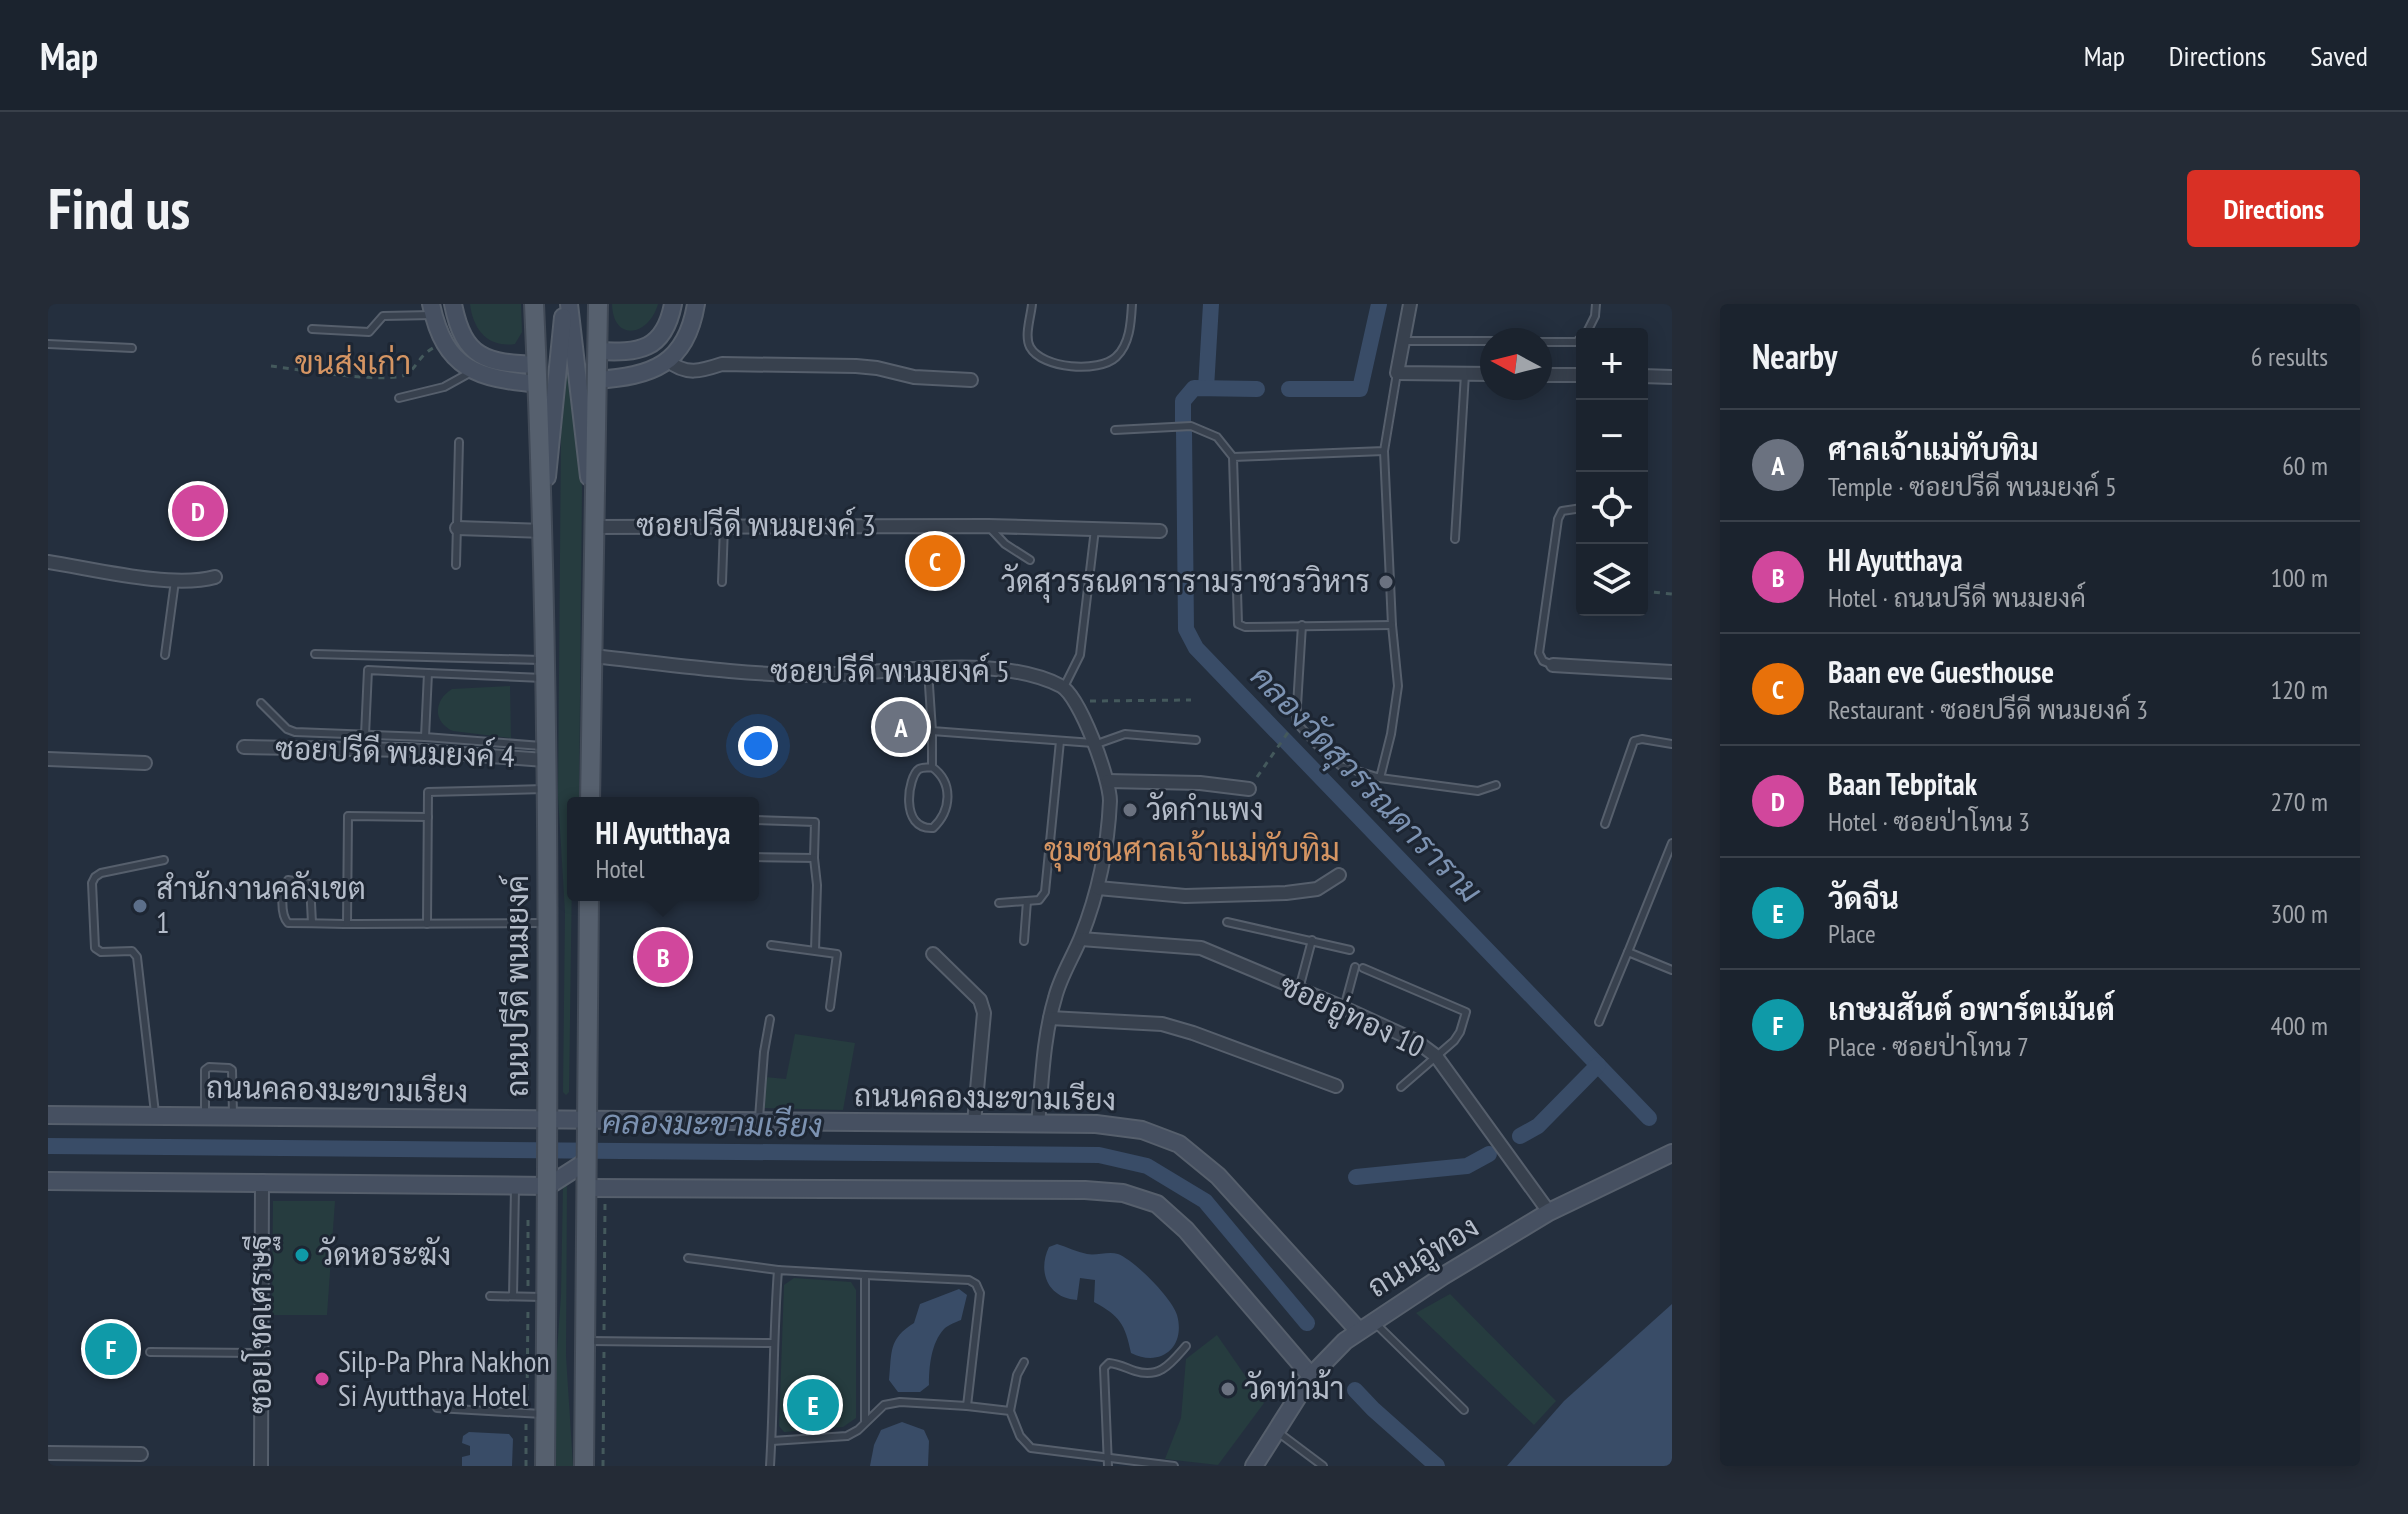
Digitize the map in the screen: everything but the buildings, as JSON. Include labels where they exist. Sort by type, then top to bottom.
[{"type":"main road","name":"ถนนปรีดี พนมยงค์","points":[[534,304],[544,506],[548,1178],[537,1297],[536,1414],[545,1466]]},
{"type":"main road","name":"ถนนปรีดี พนมยงค์","points":[[590,797],[598,304]]},
{"type":"main road","points":[[584,1466],[594,1341],[587,1127],[589,901]]},
{"type":"street","points":[[453,304],[457,322],[472,350],[494,362],[538,374]]},
{"type":"street","name":"ถนนปรีดี พนมยงค์","points":[[544,506],[567,304]]},
{"type":"street","name":"ถนนปรีดี พนมยงค์","points":[[567,304],[593,520]]},
{"type":"street","points":[[597,351],[627,352],[644,349],[657,341],[666,328],[673,304]]},
{"type":"street","points":[[596,380],[644,374],[657,369],[688,333],[696,304]]},
{"type":"street","points":[[1410,304],[1397,373],[1480,374]]},
{"type":"street","points":[[432,310],[443,342],[461,364],[502,380],[538,374]]},
{"type":"street","points":[[667,360],[678,369],[702,371],[722,364],[856,366],[914,377],[971,380]]},
{"type":"street","points":[[1552,375],[1576,375]]},
{"type":"street","points":[[1648,376],[1672,377]]},
{"type":"street","name":"ซอยปรีดี พนมยงค์ 3","points":[[593,520],[724,526],[988,526],[1160,531]]},
{"type":"street","points":[[457,528],[544,531]]},
{"type":"street","points":[[48,562],[175,581],[197,582],[215,577]]},
{"type":"street","name":"ซอยปรีดี พนมยงค์ 5","points":[[592,656],[807,675],[928,670],[1020,671],[1064,687],[1078,703],[1108,781],[1110,800],[1098,888],[1081,939],[1055,994],[1038,1124]]},
{"type":"street","points":[[1553,665],[1672,672]]},
{"type":"street","name":"ซอยปรีดี พนมยงค์ 4","points":[[244,747],[545,753]]},
{"type":"street","points":[[48,759],[145,763]]},
{"type":"street","points":[[1108,781],[1200,783],[1249,789]]},
{"type":"street","points":[[1098,888],[1185,896],[1286,893],[1317,889],[1339,875]]},
{"type":"street","name":"ซอยอู่ทอง 10","points":[[1081,939],[1201,948],[1416,1041],[1436,1056],[1549,1212]]},
{"type":"street","points":[[933,954],[980,1000],[984,1013],[974,1123]]},
{"type":"street","points":[[1050,1018],[1162,1024],[1336,1086]]},
{"type":"street","name":"ถนนคลองมะขามเรียง","points":[[48,1115],[233,1117],[547,1127],[759,1122],[1096,1124],[1142,1130],[1179,1144],[1218,1176],[1366,1326]]},
{"type":"street","name":"ถนนอู่ทอง","points":[[1259,1464],[1276,1430],[1311,1376],[1323,1361],[1366,1326],[1549,1212],[1672,1153]]},
{"type":"street","points":[[48,1181],[515,1186],[548,1178],[588,1176],[1123,1193],[1157,1204],[1186,1230],[1311,1376]]},
{"type":"street","name":"ซอยโชคเศรษฐี","points":[[261,1466],[262,1181]]},
{"type":"street","points":[[48,1453],[141,1454]]},
{"type":"lane","points":[[1032,304],[1028,339],[1031,349],[1044,361],[1057,365],[1097,365],[1114,359],[1126,343],[1132,304]]},
{"type":"lane","points":[[1588,328],[1595,316],[1596,304]]},
{"type":"lane","points":[[312,329],[369,332],[383,316],[432,310]]},
{"type":"lane","points":[[1402,341],[1480,341]]},
{"type":"lane","points":[[1552,342],[1576,342]]},
{"type":"lane","points":[[48,344],[132,348]]},
{"type":"lane","points":[[399,398],[444,387],[473,371]]},
{"type":"lane","points":[[1380,778],[1398,686],[1384,451],[1397,373]]},
{"type":"lane","points":[[1455,539],[1465,374]]},
{"type":"lane","points":[[1115,430],[1191,426],[1217,437],[1233,457],[1238,624],[1245,627],[1392,625]]},
{"type":"lane","points":[[456,565],[459,442]]},
{"type":"lane","points":[[1233,457],[1384,451]]},
{"type":"lane","points":[[1553,665],[1543,661],[1539,653],[1558,519],[1562,511],[1576,509]]},
{"type":"lane","points":[[722,582],[724,526]]},
{"type":"lane","points":[[988,526],[1005,544],[1030,560]]},
{"type":"lane","points":[[1064,687],[1080,655],[1095,529]]},
{"type":"lane","points":[[165,655],[175,581]]},
{"type":"lane","points":[[1302,625],[1296,722],[1341,766],[1380,778],[1452,790],[1478,791],[1496,785]]},
{"type":"lane","points":[[315,654],[545,669]]},
{"type":"lane","points":[[365,735],[368,670],[428,673],[545,669]]},
{"type":"lane","points":[[928,670],[932,767]]},
{"type":"lane","points":[[425,737],[428,673]]},
{"type":"lane","points":[[261,703],[287,729],[425,737],[545,753]]},
{"type":"lane","points":[[932,731],[1093,744],[1125,734],[1196,740]]},
{"type":"lane","points":[[1605,824],[1634,741],[1642,739],[1672,744]]},
{"type":"lane","points":[[999,903],[1039,900],[1045,892],[1060,741]]},
{"type":"lane","points":[[932,767],[942,774],[947,786],[947,810],[933,828],[925,829],[917,826],[911,818],[910,793],[912,777],[919,769],[932,767]]},
{"type":"lane","points":[[427,924],[428,792],[545,789]]},
{"type":"lane","points":[[347,924],[348,816],[428,817]]},
{"type":"lane","points":[[759,820],[815,822],[815,950]]},
{"type":"lane","points":[[1599,1022],[1672,843]]},
{"type":"lane","points":[[759,857],[814,858]]},
{"type":"lane","points":[[155,1116],[137,957],[132,951],[101,952],[95,948],[92,883],[101,873],[164,860]]},
{"type":"lane","points":[[312,923],[310,884],[288,880],[284,886],[284,921],[312,923],[347,924],[546,923]]},
{"type":"lane","points":[[1024,941],[1027,901]]},
{"type":"lane","points":[[1227,922],[1350,950]]},
{"type":"lane","points":[[1299,989],[1312,940]]},
{"type":"lane","points":[[771,945],[837,954],[830,1007]]},
{"type":"lane","points":[[1628,952],[1672,970]]},
{"type":"lane","points":[[1344,1008],[1359,968],[1465,1009],[1460,1032],[1401,1087]]},
{"type":"lane","points":[[759,1122],[764,1052],[770,1019]]},
{"type":"lane","points":[[205,1117],[205,1070],[209,1067],[232,1070],[233,1117]]},
{"type":"lane","points":[[513,1296],[515,1186]]},
{"type":"lane","points":[[688,1258],[778,1270],[969,1280],[976,1284],[980,1293],[967,1406]]},
{"type":"lane","points":[[770,1466],[778,1270]]},
{"type":"lane","points":[[865,1275],[865,1421]]},
{"type":"lane","points":[[490,1296],[537,1297]]},
{"type":"lane","points":[[1366,1326],[1464,1410]]},
{"type":"lane","points":[[594,1341],[773,1343]]},
{"type":"lane","points":[[1108,1462],[1104,1368],[1109,1363],[1119,1364],[1137,1372],[1156,1374],[1168,1368],[1186,1346]]},
{"type":"lane","points":[[150,1352],[261,1353]]},
{"type":"lane","points":[[1024,1362],[1017,1375],[1010,1411],[1020,1436],[1031,1448],[1108,1462],[1174,1466]]},
{"type":"lane","points":[[772,1441],[847,1436],[858,1430],[884,1405],[900,1402],[1010,1411]]},
{"type":"lane","points":[[437,1408],[536,1414]]},
{"type":"lane","points":[[1276,1430],[1323,1466]]},
{"type":"path","points":[[271,366],[396,378],[407,374],[422,354],[443,342]]},
{"type":"path","points":[[1648,592],[1672,594]]},
{"type":"path","points":[[1078,703],[1093,700],[1191,700]]},
{"type":"path","points":[[1249,789],[1290,729]]},
{"type":"path","points":[[588,1176],[594,1341],[603,1466]]},
{"type":"path","points":[[526,1466],[536,1414],[537,1297],[528,1214]]},
{"type":"green space","points":[[470,304],[521,304],[522,332],[515,344],[497,343],[484,335],[474,322]]},
{"type":"green space","points":[[612,304],[658,304],[647,323],[632,331],[618,325]]},
{"type":"green space","points":[[569,368],[582,487],[579,797],[567,797],[567,901],[572,901],[569,1092],[566,1095],[563,1092],[565,912],[558,796],[561,432]]},
{"type":"green space","points":[[510,686],[511,738],[453,731],[441,722],[439,705],[452,689]]},
{"type":"green space","points":[[795,1034],[855,1043],[843,1110],[762,1108],[765,1077],[786,1079]]},
{"type":"green space","points":[[567,1182],[566,1356],[573,1466],[552,1466],[563,1184]]},
{"type":"green space","points":[[273,1201],[335,1201],[327,1315],[272,1315]]},
{"type":"green space","points":[[794,1278],[851,1282],[856,1290],[856,1418],[843,1427],[784,1432],[779,1426],[784,1285]]},
{"type":"green space","points":[[1450,1294],[1556,1401],[1534,1425],[1416,1313]]},
{"type":"green space","points":[[1217,1335],[1264,1403],[1218,1465],[1165,1459],[1181,1418],[1186,1359]]},
{"type":"water","points":[[1057,1244],[1087,1254],[1118,1254],[1142,1271],[1168,1299],[1177,1315],[1178,1337],[1169,1352],[1152,1358],[1131,1353],[1120,1322],[1094,1302],[1095,1280],[1080,1278],[1077,1300],[1052,1289],[1044,1266],[1049,1247]]},
{"type":"water","points":[[959,1289],[967,1295],[961,1320],[946,1328],[936,1341],[930,1363],[929,1385],[920,1392],[898,1392],[889,1380],[895,1341],[914,1323],[920,1304]]},
{"type":"water","points":[[1672,1304],[1672,1466],[1507,1466],[1564,1401]]},
{"type":"water","points":[[902,1422],[924,1430],[929,1441],[928,1466],[870,1466],[881,1430]]},
{"type":"water","points":[[469,1432],[509,1434],[513,1439],[512,1466],[462,1466],[462,1457],[470,1455],[470,1446],[462,1443],[463,1436]]},
{"type":"waterway","points":[[1206,388],[1211,304]]},
{"type":"waterway","name":"คลองวัดสุวรรณดาราราม","points":[[1289,389],[1360,389],[1379,304]]},
{"type":"waterway","name":"คลองวัดสุวรรณดาราราม","points":[[1183,423],[1183,401],[1194,388],[1257,389]]},
{"type":"waterway","name":"คลองวัดสุวรรณดาราราม","points":[[1184,430],[1186,629],[1196,648],[1649,1118]]},
{"type":"waterway","points":[[1520,1136],[1538,1126],[1598,1065]]},
{"type":"waterway","name":"คลองมะขามเรียง","points":[[48,1146],[1099,1155],[1147,1166],[1205,1201],[1307,1323]]},
{"type":"waterway","points":[[1356,1177],[1467,1166],[1489,1154]]},
{"type":"waterway","name":"คลองมะขามเรียง","points":[[1355,1390],[1437,1466]]},
{"type":"place","name":"Baan Tebpitak","points":[[198,511]]},
{"type":"place","name":"Baan eve Guesthouse","points":[[935,561]]},
{"type":"place","name":"วัดสุวรรณดารารามราชวรวิหาร","points":[[1386,582]]},
{"type":"place","name":"ศาลเจ้าแม่ทับทิม","points":[[901,727]]},
{"type":"place","name":"วัดกำแพง","points":[[1130,810]]},
{"type":"place","name":"สำนักงานคลังเขต 1","points":[[140,906]]},
{"type":"place","name":"HI Ayutthaya","points":[[663,957]]},
{"type":"place","name":"วัดหอระฆัง","points":[[302,1255]]},
{"type":"place","name":"เกษมสันต์ อพาร์ตเม้นต์","points":[[111,1349]]},
{"type":"place","name":"Silp-Pa Phra Nakhon Si Ayutthaya Hotel","points":[[322,1379]]},
{"type":"place","name":"วัดท่าม้า","points":[[1228,1389]]},
{"type":"place","name":"วัดจีน","points":[[813,1405]]},
{"type":"district","name":"ขนส่งเก่า","points":[[353,363]]},
{"type":"district","name":"ชุมชนศาลเจ้าแม่ทับทิม","points":[[1192,850]]}]
